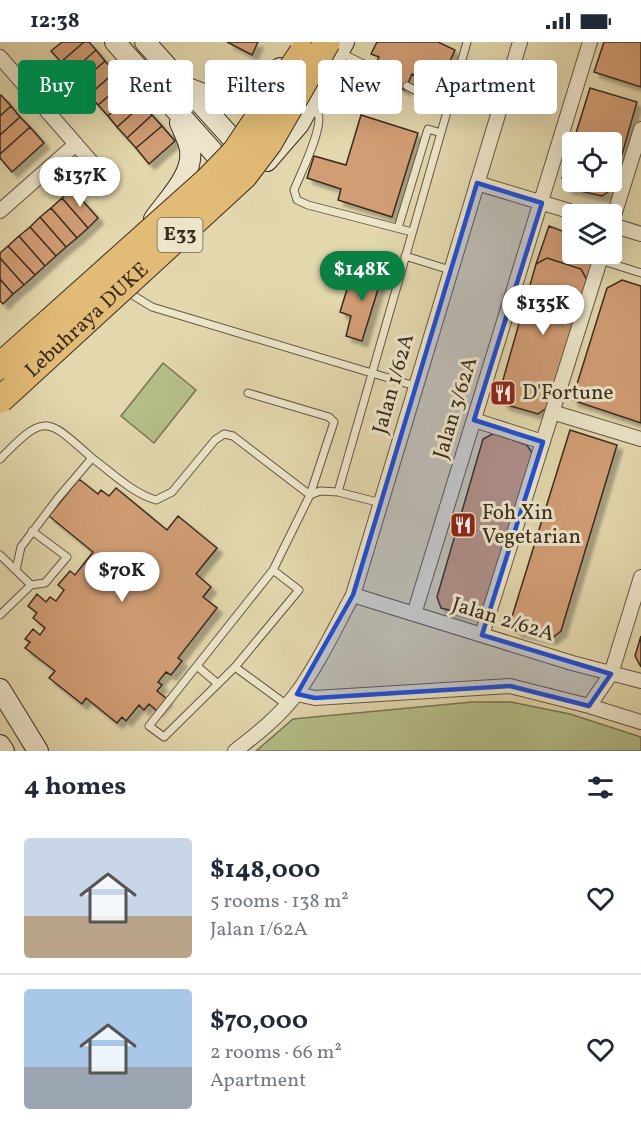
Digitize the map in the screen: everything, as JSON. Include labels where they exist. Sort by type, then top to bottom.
[{"type":"highway","name":"Lebuhraya DUKE","points":[[0,366],[208,180],[236,152],[299,45]]},
{"type":"highway","name":"Lebuhraya DUKE","points":[[0,400],[244,176],[336,45]]},
{"type":"main road","points":[[115,42],[131,60]]},
{"type":"main road","points":[[145,42],[161,60]]},
{"type":"main road","points":[[193,90],[208,97],[220,99],[252,95],[272,79],[299,45]]},
{"type":"main road","points":[[0,356],[147,228],[233,140],[247,124],[299,45]]},
{"type":"main road","points":[[28,366],[126,291],[253,178],[299,124],[308,110],[336,45]]},
{"type":"main road","points":[[0,392],[250,158],[290,113],[336,45]]},
{"type":"main road","points":[[193,95],[250,158]]},
{"type":"main road","points":[[147,228],[184,178],[190,162],[190,147],[175,114]]},
{"type":"main road","points":[[180,114],[233,175]]},
{"type":"main road","points":[[0,689],[38,751]]},
{"type":"main road","points":[[0,745],[4,751]]},
{"type":"street","name":"Jalan 1/62A","points":[[235,751],[272,721],[297,694],[353,595],[520,42]]},
{"type":"street","name":"Jalan 3/62A","points":[[414,614],[591,42]]},
{"type":"street","points":[[0,57],[108,181]]},
{"type":"street","points":[[618,204],[641,129]]},
{"type":"street","points":[[0,211],[76,144]]},
{"type":"street","points":[[477,183],[562,209]]},
{"type":"street","points":[[622,227],[641,234]]},
{"type":"street","points":[[482,635],[599,264]]},
{"type":"street","points":[[552,412],[641,439]]},
{"type":"street","points":[[474,420],[543,442]]},
{"type":"street","points":[[589,705],[611,674],[641,578]]},
{"type":"street","name":"Jalan 2/62A","points":[[353,595],[611,674],[641,681]]},
{"type":"street","points":[[297,694],[315,698],[510,686],[589,705],[641,722]]},
{"type":"lane","points":[[463,60],[468,42]]},
{"type":"lane","points":[[336,45],[360,60]]},
{"type":"lane","points":[[407,86],[414,90]]},
{"type":"lane","points":[[308,110],[318,114],[320,118],[318,129],[294,190],[297,200],[308,205],[412,232]]},
{"type":"lane","points":[[338,492],[446,114]]},
{"type":"lane","points":[[398,228],[428,129],[441,134]]},
{"type":"lane","points":[[405,256],[450,270]]},
{"type":"lane","points":[[618,264],[641,273]]},
{"type":"lane","points":[[126,291],[152,307],[415,386]]},
{"type":"lane","points":[[248,393],[328,417],[334,422],[310,495],[273,570],[149,726],[164,738],[235,667],[299,590],[273,570]]},
{"type":"lane","points":[[0,459],[25,434],[41,425],[57,428],[92,458],[148,497],[156,500],[172,492],[215,440],[224,434],[233,436],[310,495]]},
{"type":"lane","points":[[16,570],[21,547],[92,458]]},
{"type":"lane","points":[[310,495],[320,491],[338,492],[381,503]]},
{"type":"lane","points":[[0,615],[31,585],[45,584],[67,557],[32,531]]},
{"type":"lane","points":[[0,555],[31,585]]},
{"type":"lane","points":[[0,603],[6,608]]},
{"type":"lane","points":[[197,666],[218,684]]},
{"type":"lane","points":[[235,667],[287,705]]},
{"type":"highlighted area","points":[[477,183],[542,203],[474,420],[543,442],[482,635],[611,674],[589,706],[510,686],[315,698],[297,694],[353,595]]},
{"type":"green space","points":[[163,363],[196,390],[154,443],[121,416]]},
{"type":"green space","points":[[472,702],[511,702],[570,714],[641,737],[641,751],[256,751],[293,719]]},
{"type":"building","points":[[62,42],[84,42],[63,60],[59,60],[51,51]]},
{"type":"building","points":[[84,42],[89,42],[96,50],[85,60],[63,60]]},
{"type":"building","points":[[227,42],[258,42],[252,55]]},
{"type":"building","points":[[377,42],[438,42],[455,50],[450,60],[414,60],[414,75],[412,74],[405,90],[402,89],[402,60],[378,60],[379,57],[371,54]]},
{"type":"building","points":[[604,42],[641,42],[641,87],[594,72]]},
{"type":"building","points":[[96,50],[105,61],[96,69],[96,60],[85,60]]},
{"type":"building","points":[[105,61],[108,64],[108,78],[96,89],[96,69]]},
{"type":"building","points":[[108,78],[108,97],[98,105],[96,103],[96,89]]},
{"type":"building","points":[[590,88],[637,102],[622,154],[622,132],[576,132]]},
{"type":"building","points":[[0,96],[11,106],[0,116]]},
{"type":"building","points":[[108,97],[108,114],[110,114],[108,116],[98,105]]},
{"type":"building","points":[[11,106],[20,117],[0,135],[0,116]]},
{"type":"building","points":[[110,114],[132,114],[117,127],[108,116]]},
{"type":"building","points":[[132,114],[152,115],[127,138],[117,127]]},
{"type":"building","points":[[152,115],[162,126],[136,148],[127,138]]},
{"type":"building","points":[[361,115],[418,133],[392,217],[338,200],[341,189],[307,178],[314,156],[346,165]]},
{"type":"building","points":[[20,117],[30,127],[0,154],[0,135]]},
{"type":"building","points":[[162,126],[175,141],[149,164],[136,148]]},
{"type":"building","points":[[30,127],[44,143],[12,172],[0,158],[0,154]]},
{"type":"building","points":[[72,189],[98,218],[88,228],[62,198]]},
{"type":"building","points":[[584,192],[608,192],[602,196]]},
{"type":"building","points":[[62,198],[88,228],[77,238],[51,208]]},
{"type":"building","points":[[51,208],[77,238],[66,247],[40,217]]},
{"type":"building","points":[[40,217],[66,247],[56,256],[30,227]]},
{"type":"building","points":[[549,226],[562,231],[562,263],[547,258],[536,264]]},
{"type":"building","points":[[30,227],[56,256],[45,266],[19,236]]},
{"type":"building","points":[[19,236],[45,266],[35,275],[8,246]]},
{"type":"building","points":[[8,246],[35,275],[24,285],[0,258],[0,253]]},
{"type":"building","points":[[0,258],[24,285],[13,294],[0,279]]},
{"type":"building","points":[[547,258],[581,269],[587,280],[548,407],[538,414],[504,404],[499,394],[536,264]]},
{"type":"building","points":[[368,264],[384,270],[362,341],[346,336],[351,316],[340,312],[348,286],[360,289]]},
{"type":"building","points":[[566,264],[592,264],[587,280],[581,269]]},
{"type":"building","points":[[0,279],[13,294],[3,304],[0,301]]},
{"type":"building","points":[[622,280],[641,286],[641,423],[572,400],[607,288]]},
{"type":"building","points":[[570,430],[617,445],[561,631],[551,639],[516,631],[511,620]]},
{"type":"building","points":[[494,433],[527,445],[534,456],[486,610],[476,617],[441,608],[437,597],[483,439]]},
{"type":"building","points":[[79,479],[98,494],[101,490],[109,496],[116,488],[167,530],[178,516],[217,548],[196,574],[211,587],[203,597],[217,608],[178,658],[182,661],[171,675],[166,672],[158,682],[162,685],[157,691],[167,699],[157,711],[149,704],[144,710],[139,705],[126,721],[122,717],[117,723],[86,698],[82,704],[49,678],[55,671],[25,648],[30,642],[25,639],[33,629],[40,635],[45,628],[33,618],[37,613],[28,606],[37,594],[46,602],[50,597],[56,601],[64,590],[58,585],[70,571],[75,575],[93,552],[49,516]]},
{"type":"building","points":[[641,636],[641,667],[635,656]]},
{"type":"place","name":"D'Fortune","points":[[503,393]]},
{"type":"place","name":"Foh Xin Vegetarian","points":[[463,525]]}]
